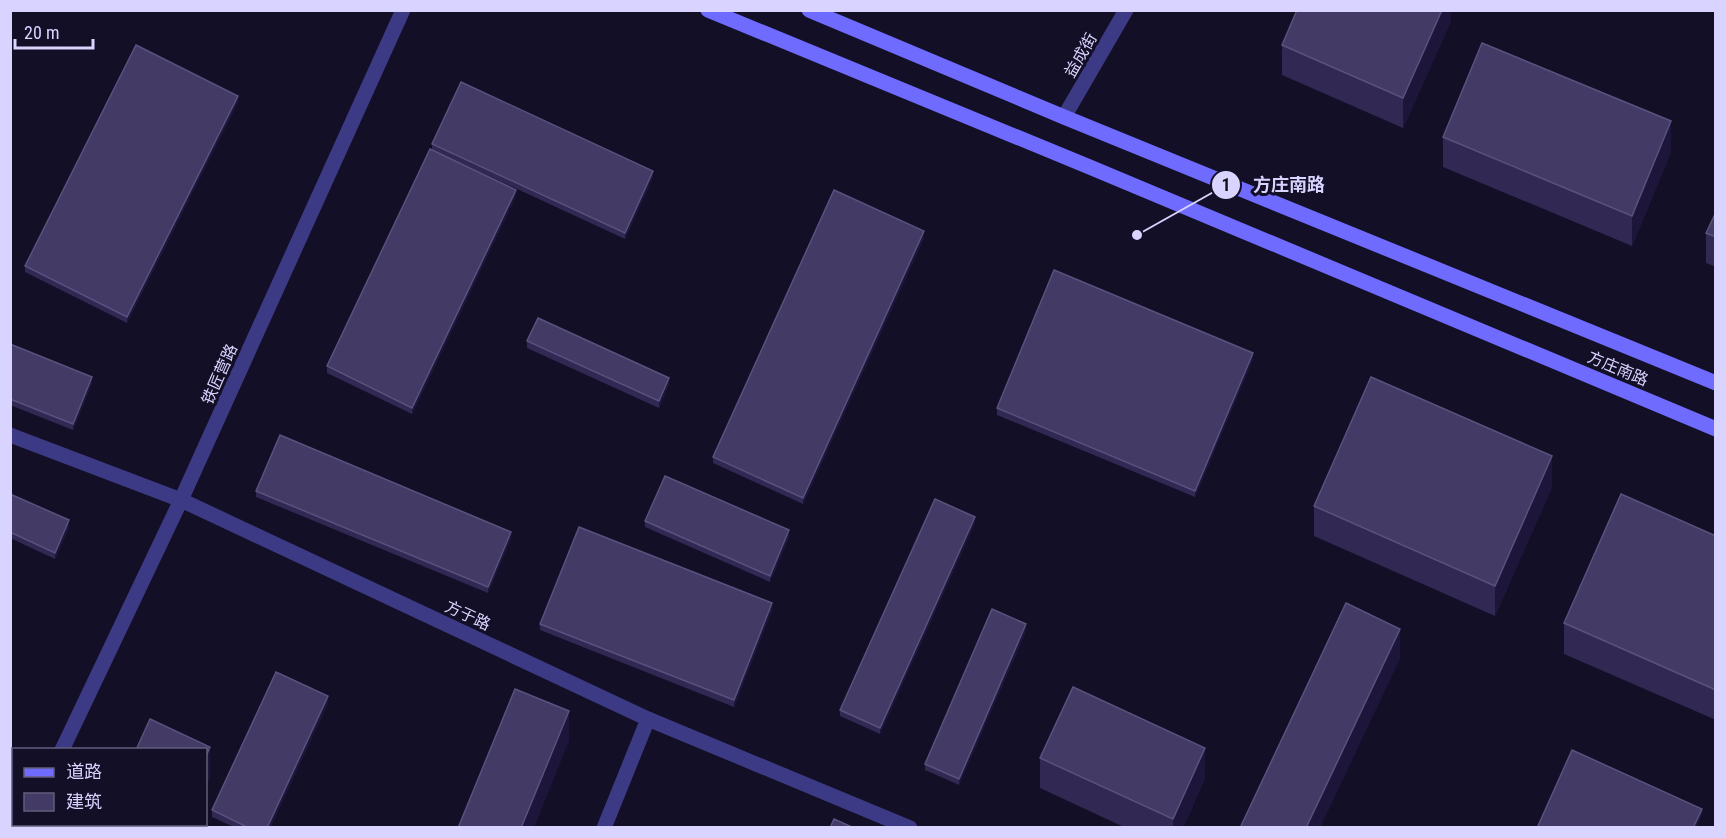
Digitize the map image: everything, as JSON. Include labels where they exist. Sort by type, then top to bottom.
[{"type":"main road","name":"方庄南路","points":[[708,10],[1716,429]]},
{"type":"main road","name":"方庄南路","points":[[809,10],[1064,117],[1716,383]]},
{"type":"street","name":"铁匠营路","points":[[63,748],[181,500],[403,10]]},
{"type":"street","name":"益成街","points":[[1064,117],[1126,10]]},
{"type":"street","name":"方于路","points":[[10,435],[181,500],[648,718],[910,828]]},
{"type":"street","points":[[604,828],[648,718]]},
{"type":"building","points":[[1297,10],[1442,10],[1403,98],[1282,45]]},
{"type":"building","points":[[1482,43],[1671,121],[1632,216],[1443,137]]},
{"type":"building","points":[[136,45],[238,96],[127,317],[25,266]]},
{"type":"building","points":[[461,82],[653,171],[625,233],[432,144]]},
{"type":"building","points":[[430,149],[516,190],[412,408],[327,366]]},
{"type":"building","points":[[834,190],[924,231],[803,498],[713,457]]},
{"type":"building","points":[[1716,212],[1716,237],[1706,233]]},
{"type":"building","points":[[1054,270],[1253,353],[1195,491],[997,408]]},
{"type":"building","points":[[538,318],[669,378],[659,401],[527,341]]},
{"type":"building","points":[[10,344],[92,377],[73,424],[10,399]]},
{"type":"building","points":[[1371,377],[1552,456],[1495,586],[1314,506]]},
{"type":"building","points":[[280,435],[511,532],[488,587],[256,491]]},
{"type":"building","points":[[665,476],[789,530],[770,576],[645,521]]},
{"type":"building","points":[[10,494],[69,520],[55,553],[10,532]]},
{"type":"building","points":[[1621,494],[1716,536],[1716,690],[1564,623]]},
{"type":"building","points":[[935,499],[975,517],[880,728],[840,710]]},
{"type":"building","points":[[579,527],[772,603],[734,700],[540,624]]},
{"type":"building","points":[[1346,603],[1400,629],[1306,828],[1240,828]]},
{"type":"building","points":[[992,609],[1026,624],[959,779],[925,764]]},
{"type":"building","points":[[276,672],[328,696],[267,828],[249,828],[212,810]]},
{"type":"building","points":[[1073,687],[1205,748],[1173,819],[1040,758]]},
{"type":"building","points":[[515,689],[569,711],[521,828],[458,828]]},
{"type":"building","points":[[150,719],[210,747],[207,754],[207,748],[137,748]]},
{"type":"building","points":[[1572,750],[1702,809],[1693,828],[1537,828]]},
{"type":"building","points":[[834,819],[854,828],[830,828]]},
{"type":"building","points":[[100,826],[173,826],[172,828],[99,828]]},
{"type":"place","name":"方庄南路","points":[[1137,235]]}]
